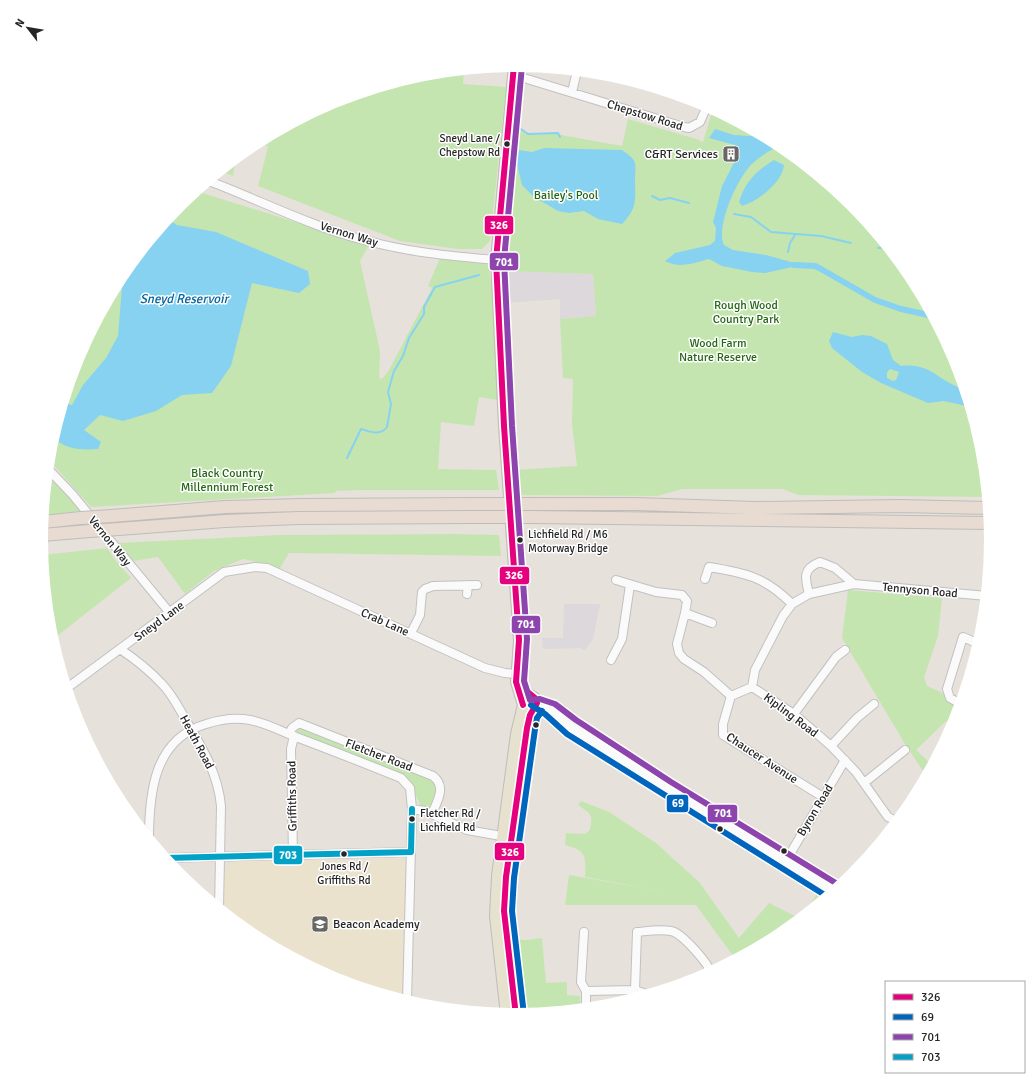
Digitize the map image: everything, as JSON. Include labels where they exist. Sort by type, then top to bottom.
[{"type":"highway","points":[[49,521],[225,507],[301,504],[636,504],[755,508],[899,506],[984,508]]},
{"type":"highway","points":[[48,534],[225,521],[299,518],[531,517],[984,523]]},
{"type":"main road","points":[[514,72],[496,264],[504,426],[519,640],[516,682],[523,704]]},
{"type":"main road","points":[[505,1009],[495,916],[507,837],[527,728],[534,702],[522,680],[516,674]]},
{"type":"main road","points":[[515,1009],[504,924],[507,837],[516,734],[526,696],[534,702]]},
{"type":"street","name":"Chepstow Road","points":[[520,72],[572,92],[690,128],[700,122],[705,112]]},
{"type":"street","points":[[572,92],[576,76]]},
{"type":"street","name":"Vernon Way","points":[[214,183],[318,225],[359,239],[414,252],[496,264]]},
{"type":"street","name":"Vernon Way","points":[[53,475],[72,494],[170,613]]},
{"type":"street","points":[[809,594],[804,578],[818,562],[836,568],[854,584]]},
{"type":"street","name":"Crab Lane","points":[[255,567],[267,568],[485,668],[516,674]]},
{"type":"street","name":"Sneyd Lane","points":[[71,685],[224,572],[255,567]]},
{"type":"street","points":[[705,579],[709,567],[734,571],[767,583],[792,604]]},
{"type":"street","points":[[616,580],[667,595],[682,596],[687,601],[677,644],[679,653],[684,659],[704,672],[731,696]]},
{"type":"street","name":"Tennyson Road","points":[[752,687],[755,670],[783,616],[792,604],[809,594],[854,584],[982,596]]},
{"type":"street","points":[[467,594],[468,585]]},
{"type":"street","points":[[411,633],[420,615],[422,592],[425,589],[433,586],[477,585]]},
{"type":"street","points":[[611,660],[622,639],[630,585]]},
{"type":"street","points":[[685,613],[712,623]]},
{"type":"street","points":[[956,701],[950,698],[947,689],[963,638],[974,642]]},
{"type":"street","name":"Heath Road","points":[[120,649],[149,671],[163,684],[176,701],[210,761],[220,793],[221,856],[219,902]]},
{"type":"street","points":[[794,714],[836,657],[845,650]]},
{"type":"street","name":"Kipling Road","points":[[731,696],[752,687],[794,714],[832,746],[864,783],[888,817],[893,819]]},
{"type":"street","name":"Chaucer Avenue","points":[[731,696],[723,724],[723,735],[823,797]]},
{"type":"street","points":[[534,702],[551,711],[571,727],[654,780],[829,889]]},
{"type":"street","points":[[832,746],[857,718],[874,704]]},
{"type":"street","name":"Fletcher Road","points":[[150,832],[151,794],[158,770],[176,739],[191,729],[227,718],[259,722],[401,778],[410,788],[412,809],[407,996]]},
{"type":"street","name":"Fletcher Road","points":[[292,735],[292,728],[299,724],[433,776],[439,781],[441,787],[440,795],[432,814]]},
{"type":"street","name":"Griffiths Road","points":[[292,735],[293,856]]},
{"type":"street","points":[[864,783],[905,750]]},
{"type":"street","name":"Byron Road","points":[[786,861],[845,760]]},
{"type":"street","points":[[412,809],[432,814],[467,830],[507,837]]},
{"type":"street","points":[[172,858],[410,852]]},
{"type":"street","points":[[584,932],[581,982],[586,991],[586,1004]]},
{"type":"street","points":[[634,990],[637,932],[675,932],[703,959],[708,968]]},
{"type":"street","points":[[586,991],[634,990],[640,992]]},
{"type":"shaded area","points":[[503,271],[593,274],[596,316],[560,319],[560,299],[504,303]]},
{"type":"shaded area","points":[[564,604],[600,604],[593,639],[585,650],[580,648],[543,649],[542,638],[563,638]]},
{"type":"shaded area","name":"Beacon Academy","points":[[405,859],[402,995],[366,984],[309,961],[256,930],[231,912],[223,906],[224,870],[232,861]]},
{"type":"green space","points":[[464,75],[463,84],[506,87],[490,241],[482,249],[458,249],[400,241],[258,186],[268,147],[266,145],[309,120],[366,97],[395,88],[425,81]]},
{"type":"green space","name":"Rough Wood Country Park","points":[[711,115],[724,120],[751,135],[777,151],[825,188],[848,209],[888,255],[922,306],[937,333],[949,361],[969,419],[976,449],[983,497],[798,495],[783,489],[682,489],[657,496],[517,495],[513,470],[577,466],[572,424],[573,379],[563,378],[560,319],[596,316],[593,274],[503,271],[503,237],[514,132],[513,127],[521,129],[528,134],[558,133],[561,135],[622,146],[628,119],[703,142]]},
{"type":"green space","points":[[235,166],[233,176],[226,173]]},
{"type":"green space","name":"Black Country Millennium Forest","points":[[202,193],[369,245],[360,261],[380,351],[379,379],[383,378],[389,370],[432,288],[428,286],[440,258],[488,263],[496,315],[498,400],[479,397],[474,426],[441,422],[438,469],[496,470],[499,490],[358,490],[336,491],[335,493],[91,507],[54,466],[64,419],[73,390],[96,333],[127,280],[164,232],[185,209]]},
{"type":"green space","points":[[52,480],[55,480],[82,511],[49,514]]},
{"type":"green space","points":[[279,535],[499,535],[501,556],[289,553],[279,570],[266,564],[243,559],[214,571],[185,594],[158,557],[133,561],[119,543]]},
{"type":"green space","points":[[107,548],[131,578],[58,635],[52,602],[48,554]]},
{"type":"green space","points":[[848,590],[942,598],[938,636],[924,677],[927,686],[941,692],[954,706],[948,723],[946,721],[916,750],[929,762],[924,772],[905,744],[842,638]]},
{"type":"green space","points":[[297,728],[304,728],[434,781],[438,784],[430,809],[420,805],[410,781],[405,776],[293,731]]},
{"type":"green space","points":[[581,801],[609,812],[656,843],[699,882],[739,938],[769,903],[796,916],[777,930],[733,956],[696,905],[565,905],[569,875],[667,892],[585,877],[584,855],[578,850],[565,845],[566,833],[585,834],[590,830],[591,817],[578,805]]},
{"type":"green space","points":[[820,887],[827,891],[825,893],[811,905]]},
{"type":"green space","points":[[542,938],[546,983],[567,982],[567,995],[580,996],[580,1005],[518,1009],[509,940]]},
{"type":"water","points":[[715,129],[734,135],[753,136],[773,149],[755,161],[746,170],[740,180],[725,215],[722,237],[724,245],[733,250],[766,255],[802,265],[765,273],[722,266],[709,259],[692,264],[681,265],[676,265],[665,261],[675,253],[710,245],[715,241],[716,228],[713,222],[722,186],[740,151],[735,145],[709,138]]},
{"type":"water","points":[[544,148],[622,150],[631,157],[635,165],[635,198],[631,213],[622,224],[598,219],[584,211],[569,213],[558,211],[534,197],[522,185],[516,160],[519,150],[532,152]]},
{"type":"water","points":[[774,160],[784,165],[779,178],[762,196],[742,206],[739,202],[752,177]]},
{"type":"water","name":"Sneyd Reservoir","points":[[173,222],[177,225],[216,232],[308,271],[310,284],[299,293],[252,283],[231,366],[212,393],[182,395],[156,411],[123,421],[100,415],[84,430],[101,442],[98,449],[80,449],[69,447],[59,441],[69,404],[72,405],[83,385],[106,358],[118,336],[122,288],[145,255]]},
{"type":"water","points":[[833,332],[852,337],[862,335],[871,336],[887,344],[893,360],[901,366],[920,367],[959,387],[965,406],[944,401],[928,403],[881,383],[862,372],[832,348],[829,341]],"holes":[[[890,369],[899,372],[896,380],[893,381],[887,378],[887,372]]]},
{"type":"waterway","points":[[513,127],[521,129],[528,134],[558,133],[560,137]]},
{"type":"waterway","points":[[652,196],[660,200],[670,198],[689,203]]},
{"type":"waterway","points":[[734,214],[751,217],[771,232],[821,236],[851,243]]},
{"type":"waterway","points":[[788,252],[790,243],[795,235]]},
{"type":"waterway","points":[[794,265],[815,266],[875,300],[901,309],[927,315]]},
{"type":"waterway","points":[[347,458],[361,429],[372,432],[381,432],[387,427],[391,404],[388,392],[394,371],[403,356],[409,338],[424,314],[424,307],[435,287],[479,275]]},
{"type":"transit line","name":"326","points":[[513,72],[496,260],[504,426],[519,640],[516,682],[523,705]]},
{"type":"transit line","name":"701","points":[[521,72],[504,260],[512,426],[527,639],[524,681],[530,700],[540,699],[555,704],[576,720],[671,782],[836,883]]},
{"type":"transit line","name":"326","points":[[515,1009],[504,911],[506,877],[527,728],[530,715],[537,703],[535,698],[529,693]]},
{"type":"transit line","name":"69","points":[[531,705],[545,714],[567,734],[824,894]]},
{"type":"transit line","name":"69","points":[[523,1009],[512,911],[514,878],[535,729],[537,718],[542,711]]},
{"type":"transit line","name":"703","points":[[411,852],[412,809]]},
{"type":"transit line","name":"703","points":[[172,858],[411,852]]},
{"type":"place","name":"Sneyd Lane / Chepstow Rd","points":[[507,144]]},
{"type":"place","name":"C&RT Services","points":[[731,154]]},
{"type":"place","name":"Lichfield Rd / M6 Motorway Bridge","points":[[520,540]]},
{"type":"place","name":"Fletcher Rd / Lichfield Rd","points":[[412,819]]},
{"type":"place","name":"Jones Rd / Griffiths Rd","points":[[344,854]]},
{"type":"place","name":"Beacon Academy","points":[[320,924]]},
{"type":"park label","name":"Bailey's Pool","points":[[566,195]]},
{"type":"park label","name":"Wood Farm Nature Reserve","points":[[718,350]]}]
